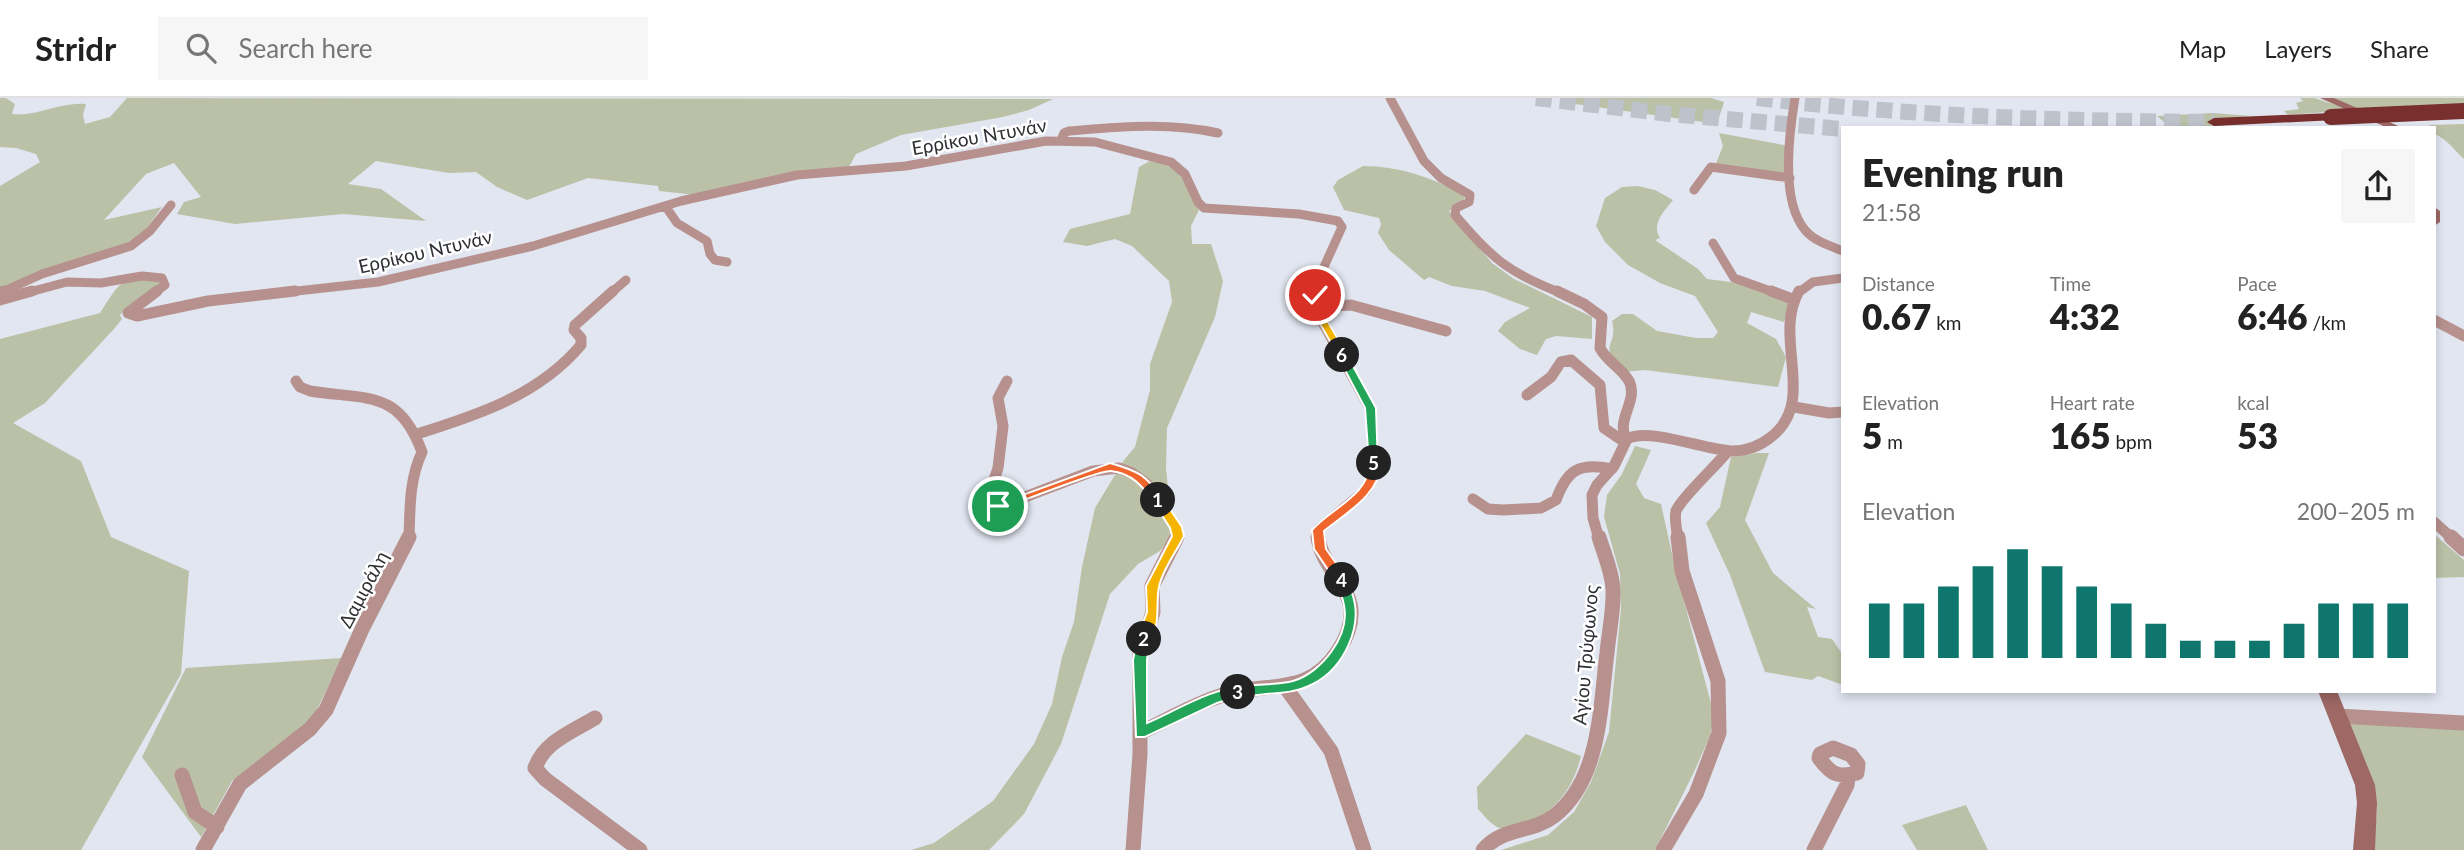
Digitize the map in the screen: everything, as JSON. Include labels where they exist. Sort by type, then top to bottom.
[{"type":"highway","points":[[2297,126],[2464,111]]},
{"type":"highway","points":[[2214,122],[2464,120]]},
{"type":"street","points":[[1390,98],[1408,131],[1411,143],[1422,157],[1441,178],[1464,189],[1470,195],[1469,202],[1456,208],[1455,215],[1495,257],[1513,273],[1581,303],[1601,316],[1603,325],[1598,345],[1631,387],[1620,425],[1624,440]]},
{"type":"street","points":[[1795,98],[1790,121],[1790,178],[1794,204],[1804,229],[1841,250]]},
{"type":"street","points":[[2325,98],[2393,126]]},
{"type":"street","points":[[1061,140],[1064,132],[1107,128],[1172,126],[1218,133]]},
{"type":"street","name":"Ερρίκου Ντυνάν","points":[[0,300],[67,282],[96,283],[149,276],[162,278],[165,285],[128,313],[140,316],[208,301],[378,282],[533,246],[666,207],[797,175],[906,166],[1005,146],[1061,140],[1101,143],[1175,164],[1185,174],[1200,205],[1209,209],[1299,214],[1340,222],[1339,235],[1319,278],[1316,307]]},
{"type":"street","points":[[1695,190],[1711,167],[1790,178]]},
{"type":"street","points":[[0,293],[42,274],[131,246],[150,231],[171,205]]},
{"type":"street","points":[[666,207],[677,223],[707,241],[710,254],[715,260],[727,262]]},
{"type":"street","points":[[1713,243],[1734,278],[1795,300]]},
{"type":"street","points":[[1527,395],[1551,377],[1561,362],[1571,360],[1600,386],[1601,421],[1604,428],[1624,440],[1643,435],[1728,451],[1747,450],[1786,425],[1794,407],[1788,327],[1799,290],[1809,284],[1841,278]]},
{"type":"street","points":[[296,381],[300,387],[310,391],[387,402],[407,418],[417,435],[498,406],[557,372],[581,345],[581,338],[574,330],[575,325],[626,280]]},
{"type":"street","points":[[1140,733],[1226,695],[1286,688],[1310,680],[1325,668],[1340,649],[1348,631],[1352,613],[1348,592],[1320,549],[1318,530],[1369,487],[1375,474],[1370,408],[1316,307],[1351,305],[1446,331]]},
{"type":"street","points":[[2436,321],[2464,336]]},
{"type":"street","points":[[1007,381],[998,398],[1003,426],[998,468],[989,498],[991,504],[1004,505],[1093,471],[1119,468],[1132,473],[1147,484],[1178,531],[1176,543],[1152,589],[1153,612],[1140,660],[1140,733],[1133,850]]},
{"type":"street","points":[[1794,407],[1829,413],[1841,412]]},
{"type":"street","name":"Δαμιράλη","points":[[203,850],[240,784],[310,729],[326,710],[367,620],[409,542],[410,499],[415,467],[422,452],[417,435]]},
{"type":"street","name":"Αγίου Τρύφωνος","points":[[1483,850],[1494,839],[1538,825],[1559,811],[1578,782],[1596,740],[1603,706],[1614,596],[1612,575],[1592,509],[1592,497],[1597,484],[1612,469],[1624,440]]},
{"type":"street","points":[[1664,850],[1696,794],[1719,733],[1718,681],[1682,571],[1675,514],[1681,503],[1711,473],[1728,451]]},
{"type":"street","points":[[1473,499],[1492,510],[1541,508],[1556,500],[1563,480],[1573,471],[1601,466],[1612,469]]},
{"type":"street","points":[[2436,524],[2464,548]]},
{"type":"street","points":[[2448,534],[2464,531]]},
{"type":"street","points":[[1286,688],[1331,751],[1364,850]]},
{"type":"street","points":[[2328,693],[2365,785],[2367,803],[2364,850]]},
{"type":"street","points":[[2338,716],[2464,723]]},
{"type":"street","points":[[595,718],[545,751],[536,762],[535,768],[545,779],[639,850]]},
{"type":"street","points":[[182,775],[195,812],[217,827]]},
{"type":"street","points":[[1814,850],[1847,785],[1848,777]]},
{"type":"green space","points":[[0,98],[6,98],[15,104],[12,114],[86,104],[83,115],[85,124],[110,117],[127,98],[1053,99],[1029,110],[1003,117],[901,135],[856,154],[849,167],[696,195],[659,191],[658,186],[588,178],[527,200],[497,187],[476,172],[449,173],[376,161],[348,184],[381,189],[426,221],[343,214],[235,224],[177,214],[184,202],[201,197],[174,163],[146,174],[104,220],[162,207],[144,232],[131,242],[0,290],[0,186],[40,162],[36,154],[0,147]]},
{"type":"green space","points":[[1565,98],[1711,98],[1724,102],[1717,124],[1568,103]]},
{"type":"green space","points":[[2300,98],[2314,98],[2352,110],[2288,115],[2284,111],[2299,109],[2296,103],[2303,101]]},
{"type":"green space","points":[[2331,98],[2464,98],[2464,106],[2358,110]]},
{"type":"green space","points":[[2213,113],[2251,116],[2223,119],[2223,126],[2169,126],[2157,116]]},
{"type":"green space","points":[[2464,124],[2464,159],[2436,135],[2436,126],[2429,125]]},
{"type":"green space","points":[[1719,133],[1789,146],[1788,177],[1715,166],[1723,146]]},
{"type":"green space","points":[[1150,161],[1170,167],[1182,177],[1199,210],[1191,226],[1192,244],[1211,244],[1223,281],[1215,317],[1167,428],[1166,468],[1172,530],[1170,539],[1160,551],[1138,564],[1110,594],[1061,744],[1024,814],[989,850],[911,850],[934,843],[993,801],[1034,744],[1052,704],[1062,657],[1074,622],[1095,508],[1135,447],[1150,390],[1150,364],[1172,302],[1169,281],[1132,246],[1115,239],[1087,246],[1063,242],[1070,229],[1130,214],[1139,167]]},
{"type":"green space","points":[[1363,166],[1414,174],[1461,193],[1465,199],[1449,211],[1492,263],[1514,279],[1592,317],[1592,339],[1556,336],[1546,339],[1537,355],[1520,349],[1498,331],[1505,322],[1530,308],[1485,291],[1452,286],[1429,277],[1424,280],[1389,250],[1378,233],[1381,224],[1379,218],[1344,210],[1333,187],[1338,180]]},
{"type":"green space","points":[[1638,186],[1655,190],[1673,200],[1660,218],[1657,228],[1660,238],[1655,240],[1698,269],[1707,279],[1739,283],[1791,300],[1784,322],[1751,312],[1747,323],[1776,339],[1786,357],[1778,387],[1645,370],[1625,372],[1611,356],[1612,321],[1622,314],[1633,314],[1657,331],[1696,338],[1713,338],[1718,332],[1695,296],[1660,283],[1628,265],[1605,242],[1596,226],[1605,198],[1622,187]]},
{"type":"green space","points":[[158,279],[160,284],[124,310],[120,315],[122,319],[114,329],[45,403],[13,423],[81,461],[111,537],[189,571],[181,674],[81,850],[0,850],[0,339],[100,313],[117,288],[127,281]]},
{"type":"green space","points":[[1635,446],[1651,450],[1636,484],[1644,498],[1661,504],[1714,715],[1710,736],[1655,850],[1501,850],[1548,835],[1574,812],[1591,782],[1609,732],[1621,609],[1620,574],[1604,517],[1607,495],[1622,474]]},
{"type":"green space","points":[[1769,453],[1745,520],[1773,573],[1816,609],[1807,607],[1818,637],[1832,639],[1841,652],[1841,684],[1818,676],[1812,680],[1765,672],[1730,575],[1706,523],[1720,507],[1731,457]]},
{"type":"green space","points":[[2436,536],[2464,560],[2464,577],[2436,578]]},
{"type":"green space","points":[[342,658],[312,720],[232,781],[201,837],[142,757],[186,668]]},
{"type":"green space","points":[[2347,719],[2464,726],[2464,850],[2373,850],[2377,811],[2374,794]]},
{"type":"green space","points":[[1526,734],[1581,756],[1573,780],[1552,808],[1520,826],[1500,828],[1478,809],[1477,787]]},
{"type":"green space","points":[[1966,805],[1988,850],[1917,850],[1902,825]]},
{"type":"tunnel","points":[[1536,98],[1669,114],[1841,129]]},
{"type":"tunnel","points":[[1757,98],[1985,116],[2214,122]]},
{"type":"route","points":[[998,506],[1093,471],[1113,467],[1127,470],[1143,480],[1176,527],[1176,543],[1152,589],[1153,612],[1140,660],[1140,733],[1213,699],[1240,692],[1293,687],[1310,680],[1325,668],[1340,649],[1352,613],[1345,586],[1320,549],[1318,530],[1369,487],[1375,474],[1370,408],[1324,324],[1316,307],[1315,295]]}]
